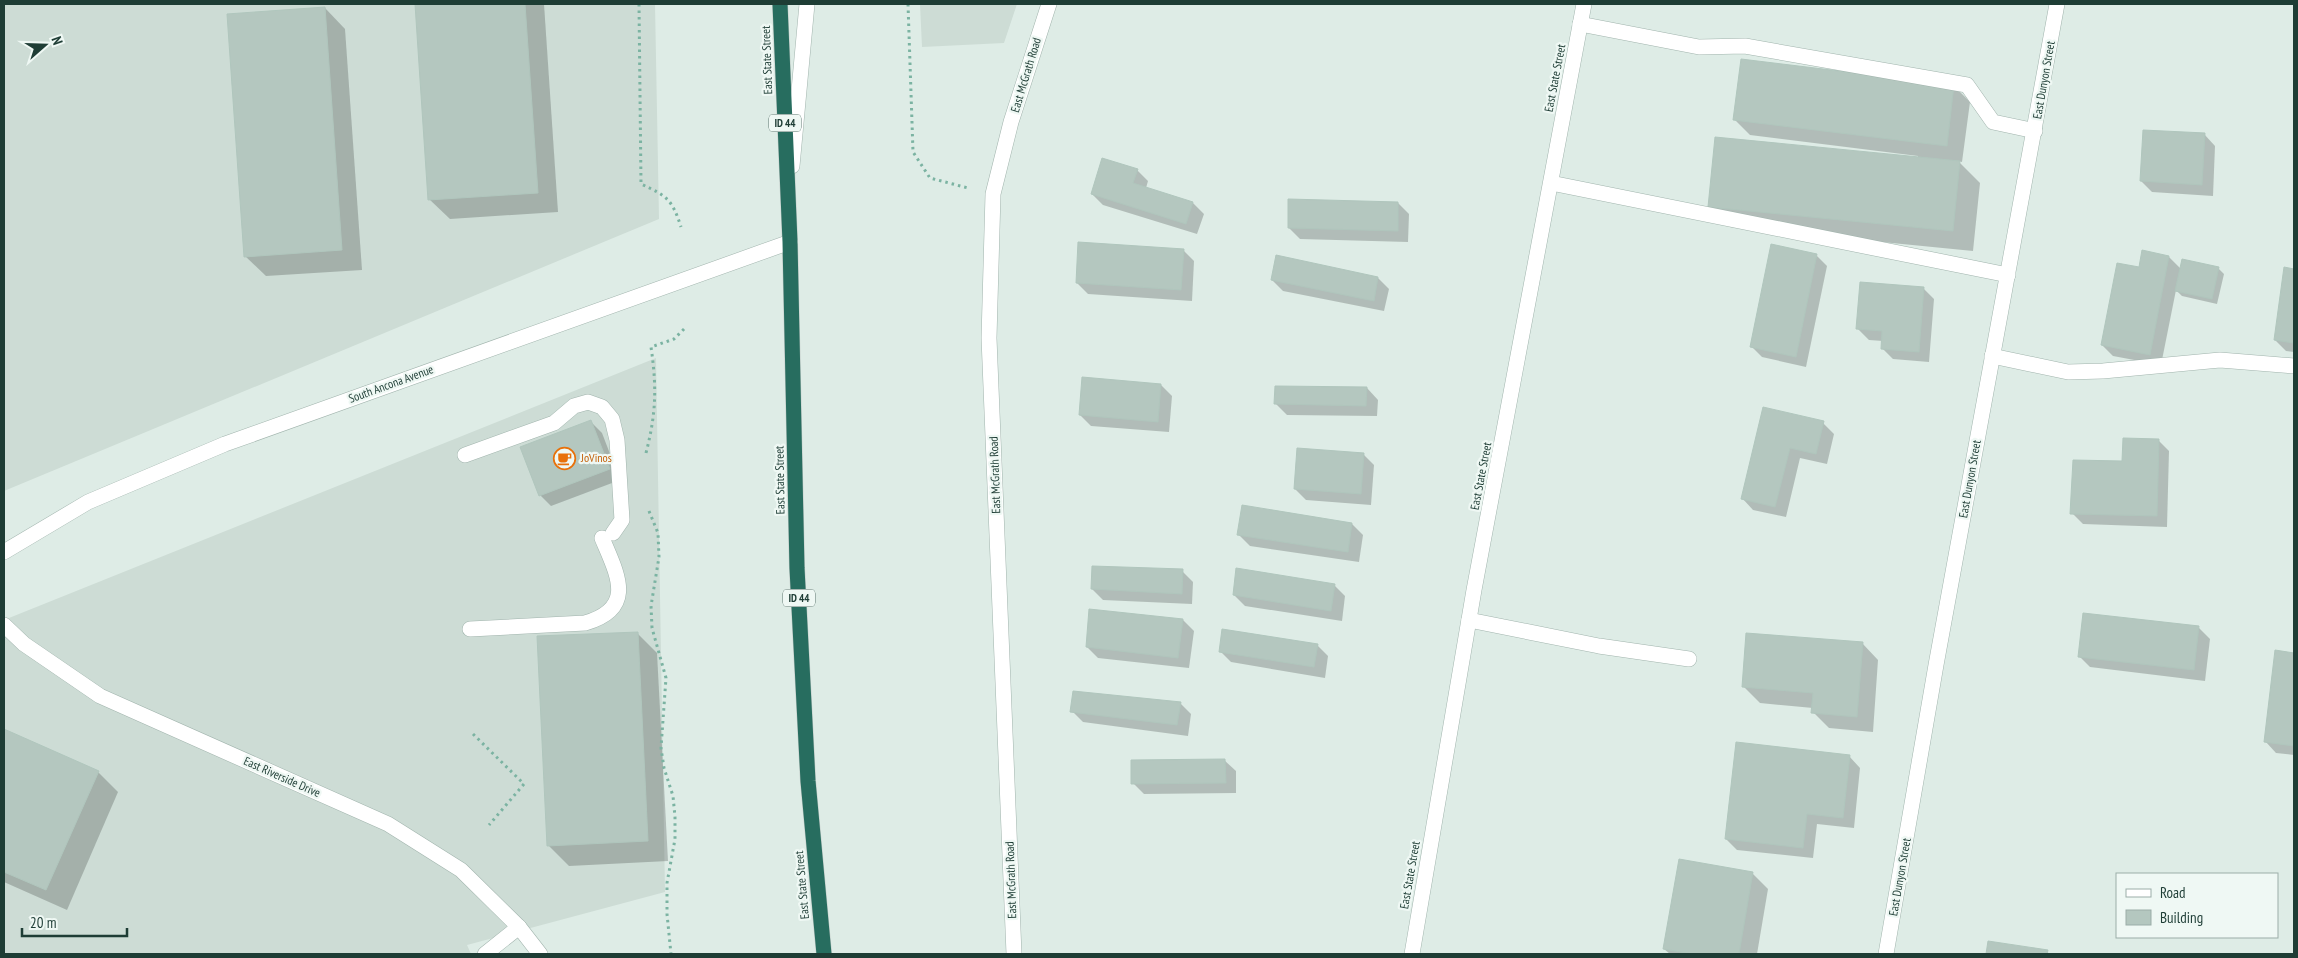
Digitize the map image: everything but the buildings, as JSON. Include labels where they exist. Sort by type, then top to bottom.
[{"type":"highway","name":"East State Street","points":[[780,4],[790,242],[797,568],[808,782],[824,954]]},
{"type":"street","points":[[788,203],[808,4]]},
{"type":"street","name":"East McGrath Road","points":[[1014,954],[989,338],[992,194],[1011,122],[1049,4]]},
{"type":"street","name":"East State Street","points":[[1412,954],[1469,620],[1584,4]]},
{"type":"street","name":"East Dunyon Street","points":[[1886,954],[1992,356],[2058,4]]},
{"type":"street","points":[[1580,24],[1699,48],[1746,46],[1967,85],[1993,122],[2035,131]]},
{"type":"street","points":[[1551,183],[2008,275]]},
{"type":"street","name":"South Ancona Avenue","points":[[4,552],[88,502],[225,444],[790,242]]},
{"type":"street","points":[[1992,356],[2068,372],[2103,371],[2220,360],[2294,366]]},
{"type":"street","points":[[465,455],[554,423],[574,406],[588,402],[602,406],[612,419],[617,440],[622,520],[607,536],[620,584],[619,599],[610,612],[599,619],[586,623],[470,628]]},
{"type":"street","points":[[1469,620],[1598,646],[1689,659]]},
{"type":"street","name":"East Riverside Drive","points":[[4,625],[24,644],[100,696],[388,824],[461,870],[519,927],[540,954]]},
{"type":"street","points":[[485,954],[519,927]]},
{"type":"path","points":[[640,4],[641,184],[662,194],[674,206],[681,227]]},
{"type":"path","points":[[908,4],[913,152],[930,178],[992,194]]},
{"type":"path","points":[[644,460],[655,414],[656,377],[651,347],[674,339],[686,327]]},
{"type":"path","points":[[648,509],[658,534],[660,557],[651,606],[652,628],[666,678],[661,748],[664,768],[673,796],[675,817],[675,839],[668,883],[667,914],[671,954]]},
{"type":"path","points":[[473,734],[524,784],[489,825]]},
{"type":"shaded area","points":[[4,4],[655,4],[659,219],[4,491]]},
{"type":"shaded area","points":[[920,4],[1017,4],[1004,43],[922,47]]},
{"type":"shaded area","points":[[656,358],[665,892],[467,945],[471,954],[4,954],[4,620]]},
{"type":"place","name":"JoVinos","points":[[565,458]]}]
